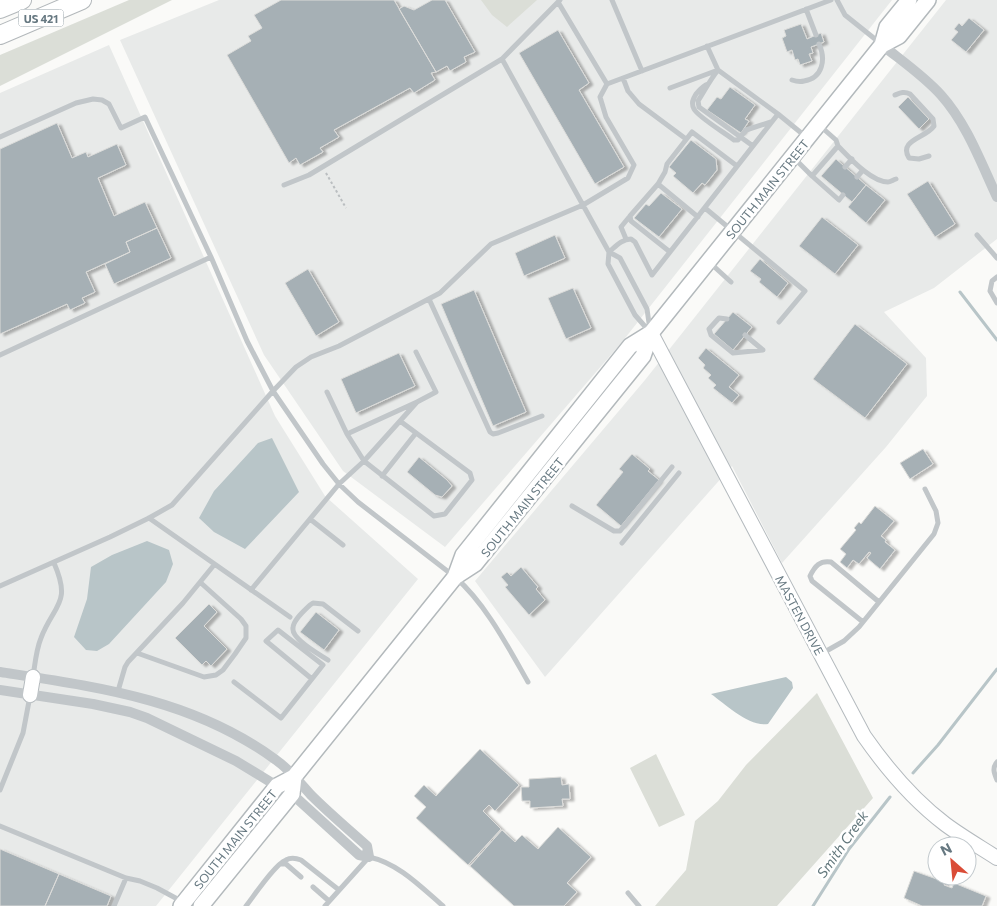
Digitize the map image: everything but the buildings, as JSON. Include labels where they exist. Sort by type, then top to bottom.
[{"type":"highway","name":"US 421","points":[[0,9],[22,0]]},
{"type":"highway","name":"US 421","points":[[0,35],[82,0]]},
{"type":"main road","name":"SOUTH MAIN STREET","points":[[182,904],[277,786],[294,777],[455,577],[463,555],[630,346],[651,333],[808,138],[882,45],[888,27],[909,0]]},
{"type":"main road","name":"SOUTH MAIN STREET","points":[[882,45],[899,36],[928,0]]},
{"type":"main road","name":"SOUTH MAIN STREET","points":[[201,906],[292,794],[294,777]]},
{"type":"street","points":[[882,45],[920,75],[950,107],[967,134],[997,197]]},
{"type":"street","name":"MASTEN DRIVE","points":[[651,333],[860,730],[889,770],[916,799],[944,824],[997,858]]},
{"type":"street","points":[[0,672],[118,691],[161,703],[211,723],[269,754],[282,764],[312,796],[367,846],[369,856],[359,855],[292,794],[236,761],[147,718],[130,712],[93,704],[0,690]]},
{"type":"street","points":[[30,695],[33,677]]},
{"type":"lane","points":[[612,0],[642,71]]},
{"type":"lane","points":[[0,586],[54,563],[149,518],[172,505],[273,391],[296,368],[311,357],[339,346],[440,293],[491,244],[582,205],[628,178],[634,165],[606,117],[600,98],[606,84],[831,0]]},
{"type":"lane","points":[[837,0],[846,16],[882,45]]},
{"type":"lane","points":[[284,185],[309,175],[502,59],[559,1],[606,84]]},
{"type":"lane","points":[[806,9],[816,35]]},
{"type":"lane","points":[[792,80],[804,81],[815,76],[822,68],[824,57],[820,44]]},
{"type":"lane","points":[[707,46],[718,70],[808,138]]},
{"type":"lane","points":[[502,59],[609,252],[620,258],[647,309],[651,333]]},
{"type":"lane","points":[[718,70],[698,101],[699,107],[753,146]]},
{"type":"lane","points":[[670,88],[718,70]]},
{"type":"lane","points":[[623,78],[628,91],[639,104],[686,139]]},
{"type":"lane","points":[[895,95],[906,92],[933,119],[934,126],[932,130],[910,143],[905,149],[909,158],[929,156]]},
{"type":"lane","points":[[0,137],[76,103],[93,98],[109,104],[121,128],[145,117],[211,257],[247,341],[273,391],[339,484],[358,502],[468,589],[481,605],[528,682]]},
{"type":"lane","points":[[651,333],[636,315],[608,264],[609,252],[626,239],[631,239],[635,242],[652,275],[778,114]]},
{"type":"lane","points":[[740,137],[746,130],[772,122]]},
{"type":"lane","points":[[818,124],[836,140],[838,146],[863,170],[875,178],[888,182],[896,179]]},
{"type":"lane","points":[[626,239],[621,227],[658,184],[668,164],[692,132],[737,166]]},
{"type":"lane","points":[[812,176],[838,146]]},
{"type":"lane","points":[[792,157],[839,200],[843,194]]},
{"type":"lane","points":[[845,167],[852,159]]},
{"type":"lane","points":[[857,177],[863,170]]},
{"type":"lane","points":[[658,184],[698,217]]},
{"type":"lane","points":[[827,189],[831,184]]},
{"type":"lane","points":[[705,208],[805,291],[779,322]]},
{"type":"lane","points":[[630,216],[631,221],[670,252]]},
{"type":"lane","points":[[977,235],[997,258]]},
{"type":"lane","points":[[0,355],[211,257]]},
{"type":"lane","points":[[708,262],[731,282]]},
{"type":"lane","points":[[997,277],[992,281],[990,291],[997,303]]},
{"type":"lane","points":[[429,298],[490,432],[493,434],[498,433],[542,416]]},
{"type":"lane","points":[[727,320],[719,318],[709,329],[711,335],[733,353],[762,350],[745,336]]},
{"type":"lane","points":[[347,434],[436,392],[416,352]]},
{"type":"lane","points":[[327,392],[347,434],[364,461],[434,516],[445,514],[472,480],[470,473],[400,421]]},
{"type":"lane","points":[[251,590],[339,484],[364,461],[417,402]]},
{"type":"lane","points":[[382,476],[416,433]]},
{"type":"lane","points":[[572,506],[614,531],[620,531],[672,467]]},
{"type":"lane","points":[[622,543],[679,473]]},
{"type":"lane","points":[[820,654],[844,641],[863,622],[934,534],[938,523],[936,511],[925,489]]},
{"type":"lane","points":[[149,518],[290,617]]},
{"type":"lane","points":[[310,519],[344,545]]},
{"type":"lane","points":[[863,622],[812,582],[810,576],[819,563],[824,561],[831,562],[879,602]]},
{"type":"lane","points":[[33,677],[40,639],[61,602],[62,587],[54,563]]},
{"type":"lane","points":[[118,691],[125,667],[201,583],[214,564]]},
{"type":"lane","points":[[137,653],[204,677],[216,675],[223,670],[246,638],[246,626],[242,619],[201,583]]},
{"type":"lane","points":[[328,660],[296,637],[293,630],[294,624],[313,602],[323,604],[358,631]]},
{"type":"lane","points":[[234,682],[281,718],[312,679],[323,665],[278,630],[266,641],[312,679]]},
{"type":"lane","points":[[0,790],[23,733],[30,695]]},
{"type":"lane","points":[[997,762],[994,766],[994,773],[997,780]]},
{"type":"lane","points":[[0,826],[126,878],[157,888],[182,904]]},
{"type":"lane","points":[[325,906],[369,856],[379,859],[403,872],[443,906]]},
{"type":"lane","points":[[246,906],[274,870],[286,859],[297,858],[339,890]]},
{"type":"lane","points":[[280,864],[286,864],[301,877]]},
{"type":"lane","points":[[114,906],[126,878]]},
{"type":"lane","points":[[313,886],[329,901]]},
{"type":"lane","points":[[628,894],[639,906]]},
{"type":"path","points":[[322,167],[346,208]]},
{"type":"shaded area","points":[[129,0],[172,0],[0,86],[0,55]]},
{"type":"shaded area","points":[[219,0],[892,0],[622,342],[445,547],[343,471],[264,355],[120,40]]},
{"type":"shaded area","points":[[481,0],[537,0],[507,27],[492,15]]},
{"type":"shaded area","points":[[946,0],[997,0],[997,239],[934,288],[884,312],[926,358],[927,396],[886,447],[782,563],[732,466],[545,677],[475,581],[645,380]]},
{"type":"shaded area","points":[[109,45],[275,416],[325,496],[418,579],[156,906],[0,906],[0,93]]},
{"type":"shaded area","points":[[272,438],[299,492],[245,549],[214,532],[199,518],[214,491],[258,443]]},
{"type":"shaded area","points":[[147,541],[169,550],[173,564],[166,582],[109,644],[97,651],[86,650],[74,637],[87,599],[91,567],[112,555]]},
{"type":"shaded area","points":[[786,677],[792,682],[793,688],[768,724],[753,722],[745,718],[711,694]]},
{"type":"shaded area","points":[[817,693],[873,798],[777,906],[655,906],[686,870],[695,821],[718,801],[746,765]]},
{"type":"shaded area","points":[[656,754],[685,815],[659,827],[630,768]]},
{"type":"waterway","points":[[960,292],[997,340]]},
{"type":"waterway","name":"Smith Creek","points":[[913,773],[938,745],[997,669]]},
{"type":"waterway","name":"Smith Creek","points":[[813,906],[849,849],[890,797]]}]
